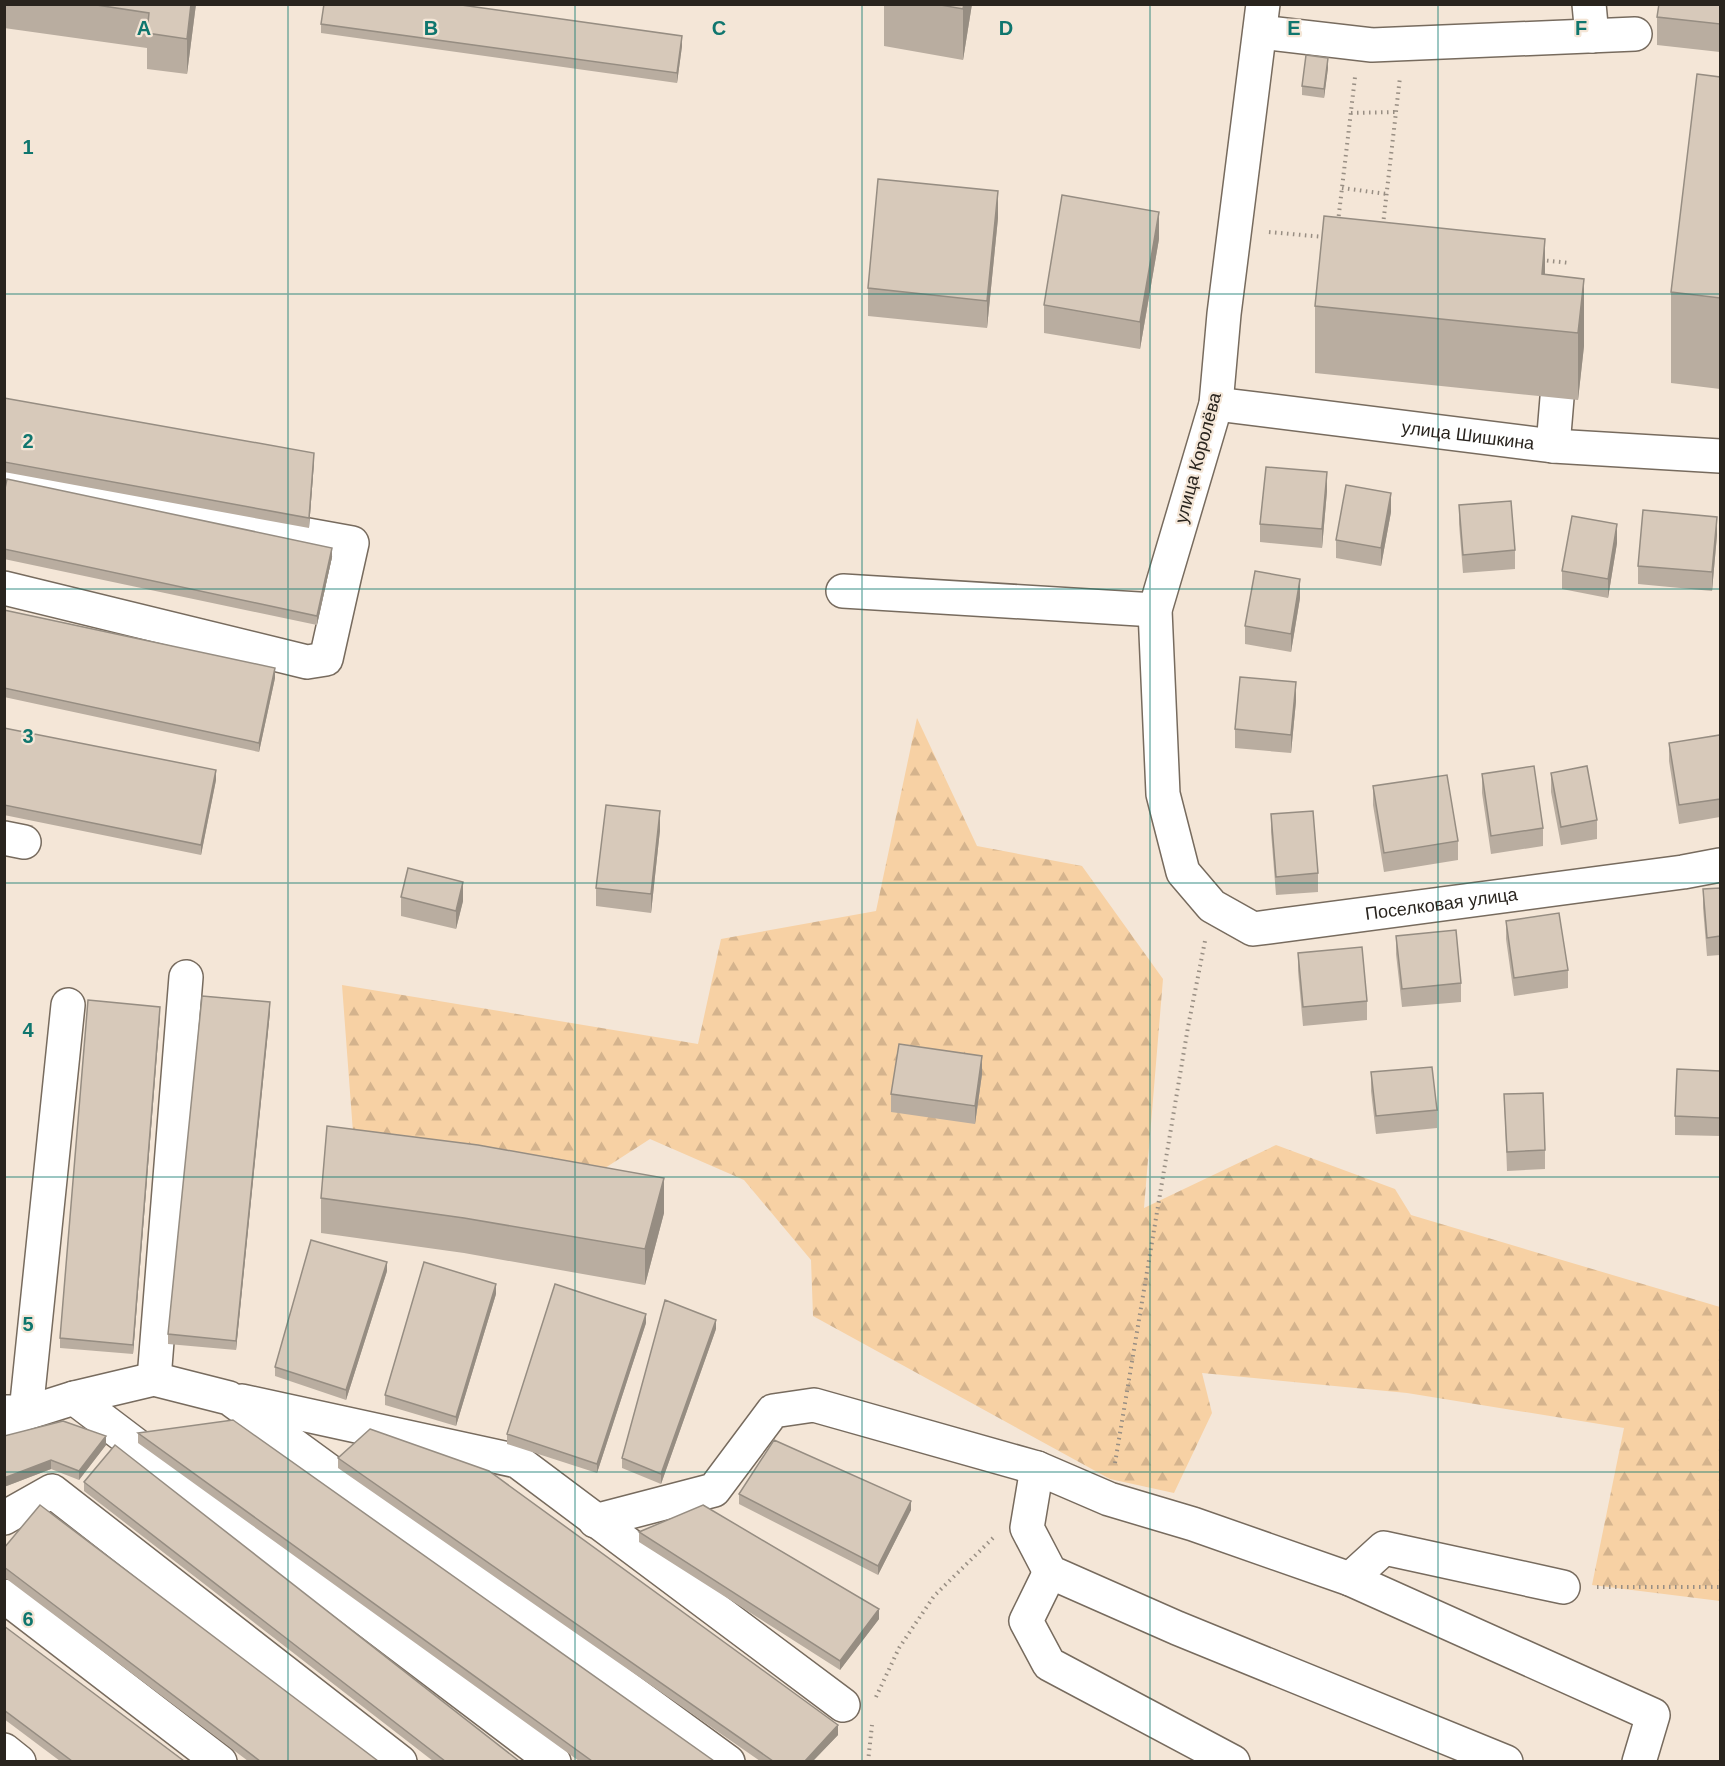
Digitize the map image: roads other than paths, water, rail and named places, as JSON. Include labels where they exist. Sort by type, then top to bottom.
[{"type":"street","points":[[1261,18],[1359,44],[1404,44],[1591,20],[1635,34]]},
{"type":"street","name":"улица Королёва","points":[[1184,872],[1163,794],[1155,610],[1216,404],[1224,314],[1261,18]]},
{"type":"street","points":[[1553,446],[1557,398]]},
{"type":"street","name":"улица Шишкина","points":[[1216,404],[1553,446],[1720,456]]},
{"type":"street","points":[[4,480],[352,543],[326,660],[307,662],[4,588]]},
{"type":"street","points":[[843,591],[1155,610]]},
{"type":"street","name":"Поселковая улица","points":[[1184,872],[1212,906],[1253,929],[1683,872],[1720,865]]},
{"type":"street","points":[[154,1379],[186,977]]},
{"type":"street","points":[[68,1005],[12,1415],[154,1379],[229,1398],[517,1461],[595,1521],[863,1708]]},
{"type":"street","points":[[74,1398],[554,1761]]},
{"type":"street","points":[[229,1398],[729,1761]]},
{"type":"street","points":[[595,1521],[714,1490],[773,1411],[814,1405],[1037,1468],[1109,1499],[1193,1524],[1350,1579],[1653,1715],[1639,1761]]},
{"type":"street","points":[[1037,1468],[1027,1528],[1050,1572],[1177,1628],[1506,1761]]},
{"type":"street","points":[[4,1518],[52,1491],[400,1761]]},
{"type":"street","points":[[1350,1579],[1384,1548],[1563,1587]]},
{"type":"street","points":[[1050,1572],[1026,1621],[1049,1664],[1233,1761]]},
{"type":"street","points":[[4,1596],[220,1761]]},
{"type":"street","points":[[4,1750],[19,1761]]}]
